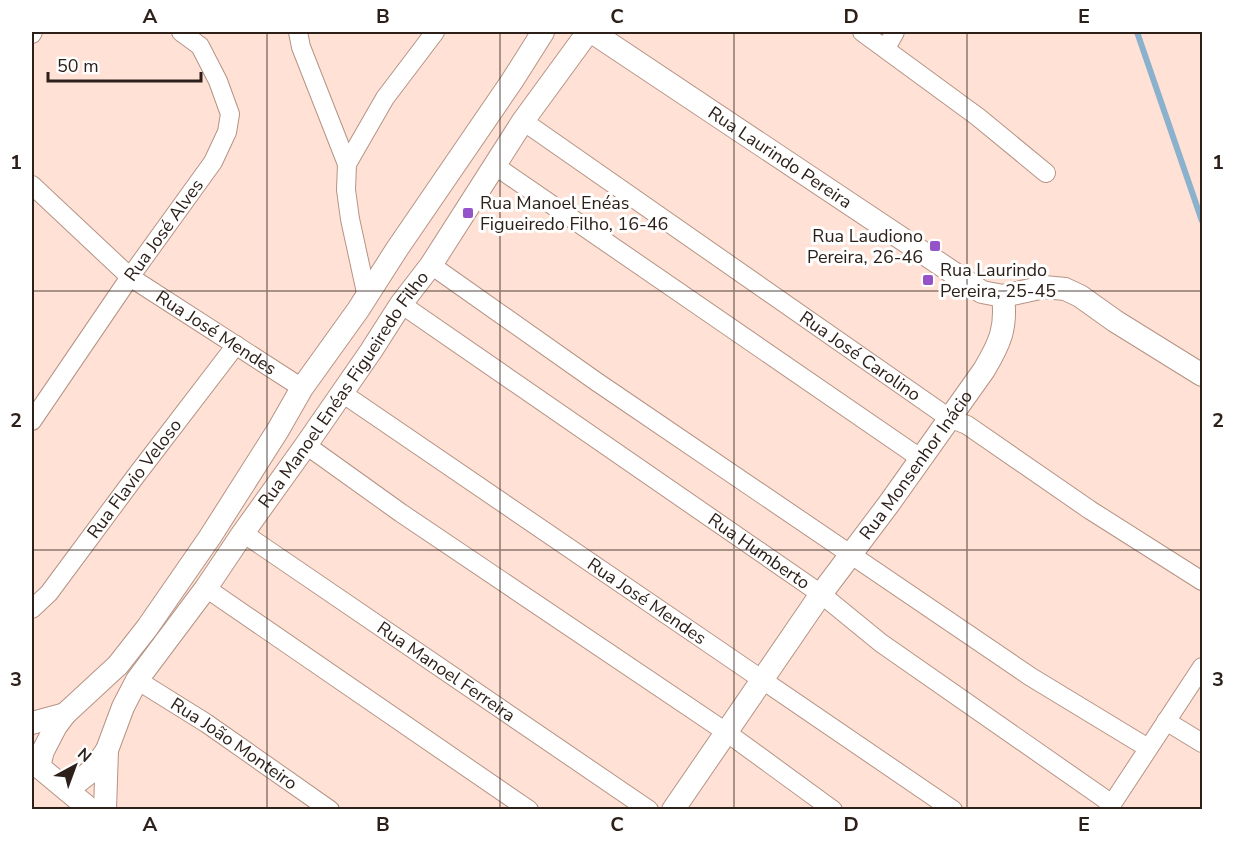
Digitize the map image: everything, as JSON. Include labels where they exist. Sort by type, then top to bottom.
[{"type":"street","name":"Rua José Alves","points":[[32,421],[130,277],[213,162],[229,127],[230,114],[226,101],[200,46],[181,32]]},
{"type":"street","points":[[298,32],[301,47],[347,164]]},
{"type":"street","points":[[367,297],[350,219],[345,175],[347,164],[385,98],[435,32]]},
{"type":"street","name":"Rua Manoel Enéas Figueiredo Filho","points":[[65,714],[118,665],[147,627],[210,537],[302,388],[367,297],[397,249],[500,100],[543,32]]},
{"type":"street","name":"Rua Manoel Enéas Figueiredo Filho","points":[[108,750],[123,707],[137,680],[206,588],[306,445],[401,304],[431,265],[524,121],[590,32]]},
{"type":"street","name":"Rua Laurindo Pereira","points":[[590,32],[982,292],[1003,296]]},
{"type":"street","points":[[862,32],[978,117],[1046,173]]},
{"type":"street","points":[[886,48],[895,32]]},
{"type":"street","name":"Rua José Carolino","points":[[524,121],[949,418],[967,425],[1090,510],[1203,581]]},
{"type":"street","points":[[494,165],[920,458]]},
{"type":"street","name":"Rua José Mendes","points":[[32,185],[130,277],[302,388]]},
{"type":"street","points":[[431,265],[597,382],[1031,677],[1148,748]]},
{"type":"street","points":[[1003,296],[1044,287],[1065,289],[1080,296],[1115,321],[1203,375]]},
{"type":"street","name":"Rua Monsenhor Inácio","points":[[673,810],[822,594],[853,554],[996,350],[1003,332],[1005,314],[1003,296]]},
{"type":"street","name":"Rua Humberto","points":[[401,304],[822,594],[881,643],[1110,807]]},
{"type":"street","name":"Rua Flavio Veloso","points":[[32,609],[49,593],[236,345]]},
{"type":"street","name":"Rua José Mendes","points":[[342,393],[557,542],[765,679],[953,810]]},
{"type":"street","points":[[306,445],[401,513],[726,732],[833,810]]},
{"type":"street","name":"Rua Manoel Ferreira","points":[[243,533],[649,810]]},
{"type":"street","points":[[206,588],[529,810]]},
{"type":"street","points":[[1110,807],[1203,667]]},
{"type":"street","name":"Rua João Monteiro","points":[[137,680],[206,723],[330,810]]},
{"type":"street","points":[[32,723],[65,714]]},
{"type":"street","points":[[65,714],[35,763],[91,810]]},
{"type":"street","points":[[1166,721],[1203,743]]},
{"type":"street","points":[[67,790],[94,769],[108,750]]},
{"type":"street","points":[[105,810],[108,750]]},
{"type":"waterway","points":[[1137,32],[1202,221]]},
{"type":"place","name":"Rua Manoel Enéas Figueiredo Filho, 16-46","points":[[468,213]]},
{"type":"place","name":"Rua Laudiono Pereira, 26-46","points":[[935,246]]},
{"type":"place","name":"Rua Laurindo Pereira, 25-45","points":[[928,280]]}]
